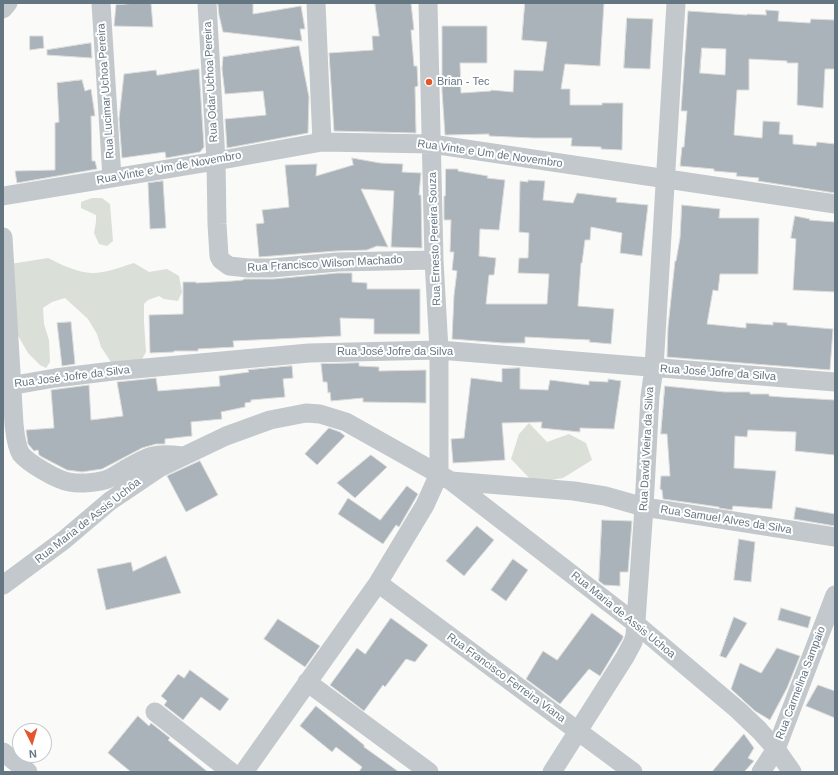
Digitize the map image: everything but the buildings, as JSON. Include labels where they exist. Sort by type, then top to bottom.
[{"type":"street","points":[[3,9],[8,3]]},
{"type":"street","name":"Rua Lucimar Uchoa Pereira","points":[[101,3],[112,178]]},
{"type":"street","name":"Rua Odar Uchoa Pereira","points":[[207,3],[216,161]]},
{"type":"street","points":[[316,3],[322,142]]},
{"type":"street","name":"Rua Ernesto Pereira Souza","points":[[428,3],[434,260],[445,477]]},
{"type":"street","name":"Rua David Vieira da Silva","points":[[552,772],[625,657],[635,635],[650,396],[654,368],[676,3]]},
{"type":"street","name":"Rua Vinte e Um de Novembro","points":[[3,196],[322,142],[432,144],[835,204]]},
{"type":"street","name":"Rua Francisco Wilson Machado","points":[[216,161],[219,256],[221,260],[229,266],[241,268],[272,268],[337,262],[434,260]]},
{"type":"street","points":[[3,237],[9,429],[17,440],[21,454]]},
{"type":"street","name":"Rua José Jofre da Silva","points":[[7,386],[113,371],[309,353],[439,350],[835,382]]},
{"type":"street","name":"Rua Maria de Assis Uchôa","points":[[3,585],[64,540],[125,490],[159,468],[226,436],[270,420],[306,413],[320,414],[346,422],[445,477]]},
{"type":"street","points":[[3,447],[21,454],[39,468],[64,480],[74,482],[107,480],[140,461],[154,455],[167,454],[183,456]]},
{"type":"street","points":[[244,772],[378,583],[425,505],[445,477]]},
{"type":"street","name":"Rua Samuel Alves da Silva","points":[[445,477],[574,491],[605,496],[644,507],[835,537]]},
{"type":"street","name":"Rua Maria de Assis Uchoa","points":[[445,477],[635,623],[738,710],[776,749],[792,772]]},
{"type":"street","name":"Rua Francisco Ferreira Viana","points":[[378,583],[633,772]]},
{"type":"street","name":"Rua Carmelina Sampaio","points":[[761,772],[776,749],[835,595]]},
{"type":"street","points":[[307,682],[429,772]]},
{"type":"street","points":[[155,712],[231,772]]},
{"type":"street","points":[[3,752],[28,772]]},
{"type":"shaded area","points":[[92,198],[102,198],[110,204],[113,241],[107,246],[99,244],[94,233],[96,215],[81,208],[81,202]]},
{"type":"shaded area","points":[[48,258],[69,268],[87,273],[113,270],[134,263],[149,272],[167,269],[179,276],[182,292],[178,301],[164,299],[159,296],[148,300],[144,304],[146,352],[138,366],[115,368],[101,347],[97,334],[88,319],[65,298],[52,302],[43,308],[44,324],[49,340],[50,362],[46,368],[40,365],[28,353],[16,332],[10,264]]},
{"type":"shaded area","points":[[529,423],[547,442],[569,434],[586,443],[592,460],[563,478],[534,483],[511,459],[519,434]]},
{"type":"place","name":"Brian - Tec","points":[[429,82]]}]
